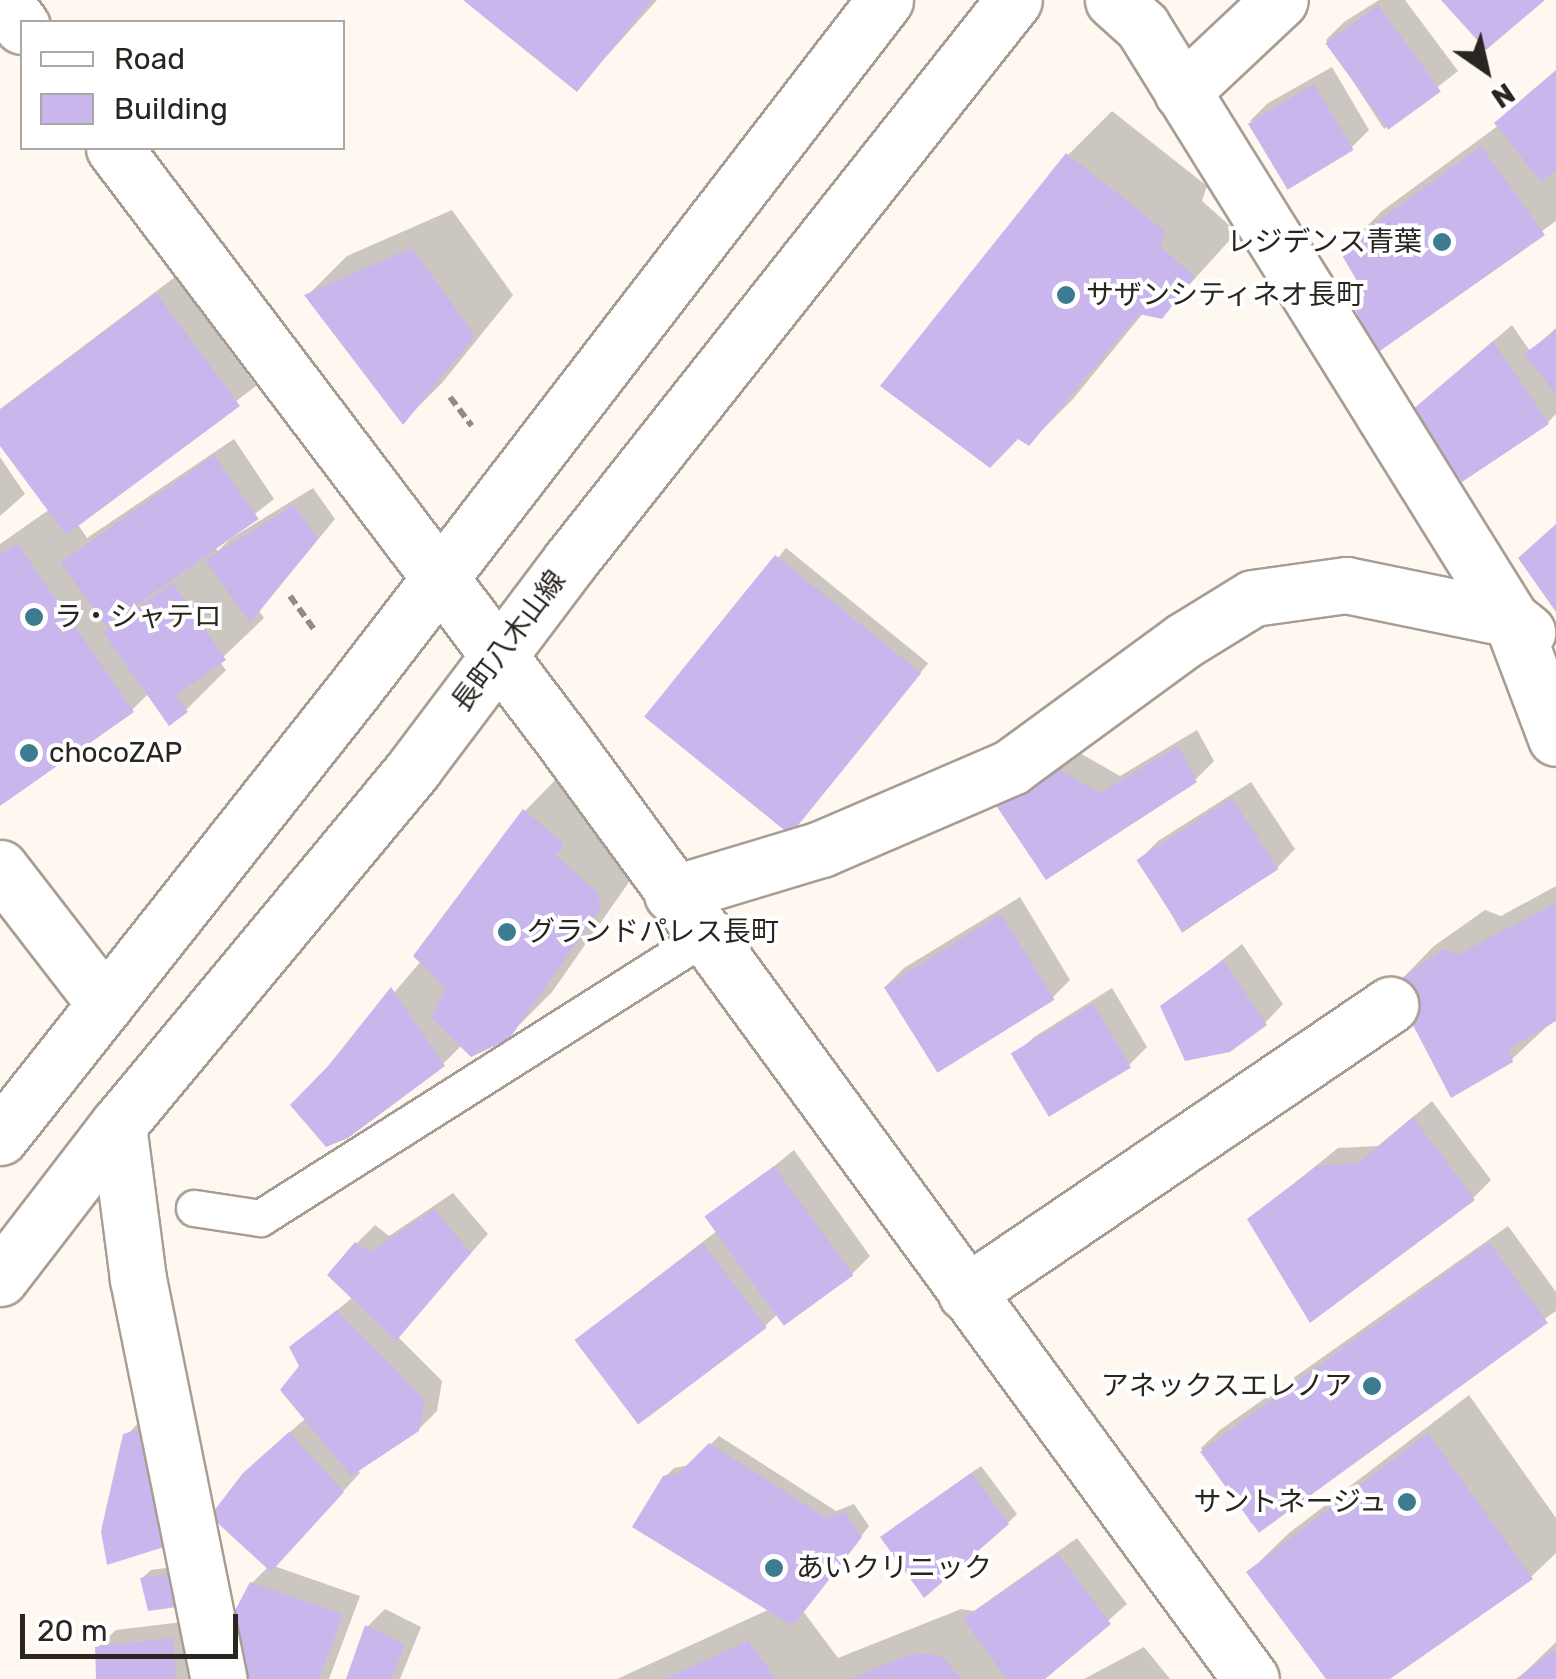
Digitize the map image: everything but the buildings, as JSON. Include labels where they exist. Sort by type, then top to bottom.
[{"type":"street","points":[[3,0],[20,23]]},
{"type":"street","points":[[0,1137],[439,578],[885,0]]},
{"type":"street","name":"長町八木山線","points":[[0,1278],[118,1125],[414,768],[495,656],[1014,0]]},
{"type":"street","points":[[1113,0],[1142,26],[1511,620],[1556,738]]},
{"type":"street","points":[[1182,92],[1280,0]]},
{"type":"street","points":[[116,150],[562,740],[1251,1679]]},
{"type":"street","points":[[672,894],[820,849],[1011,767],[1183,641],[1254,598],[1346,585],[1511,620],[1556,656]]},
{"type":"street","points":[[0,868],[105,1004]]},
{"type":"street","points":[[966,1293],[1390,1005]]},
{"type":"street","points":[[118,1125],[138,1279],[219,1679]]},
{"type":"lane","points":[[194,1208],[260,1218],[704,938]]},
{"type":"path","points":[[450,396],[481,440]]},
{"type":"path","points":[[290,596],[323,641]]},
{"type":"place","name":"レジデンス青葉","points":[[1442,242]]},
{"type":"place","name":"サザンシティネオ長町","points":[[1066,295]]},
{"type":"place","name":"ラ・シャテロ","points":[[34,617]]},
{"type":"place","name":"chocoZAP","points":[[29,753]]},
{"type":"place","name":"グランドパレス長町","points":[[507,932]]},
{"type":"place","name":"アネックスエレノア","points":[[1372,1386]]},
{"type":"place","name":"サントネージュ","points":[[1407,1502]]},
{"type":"place","name":"あいクリニック","points":[[774,1568]]}]
